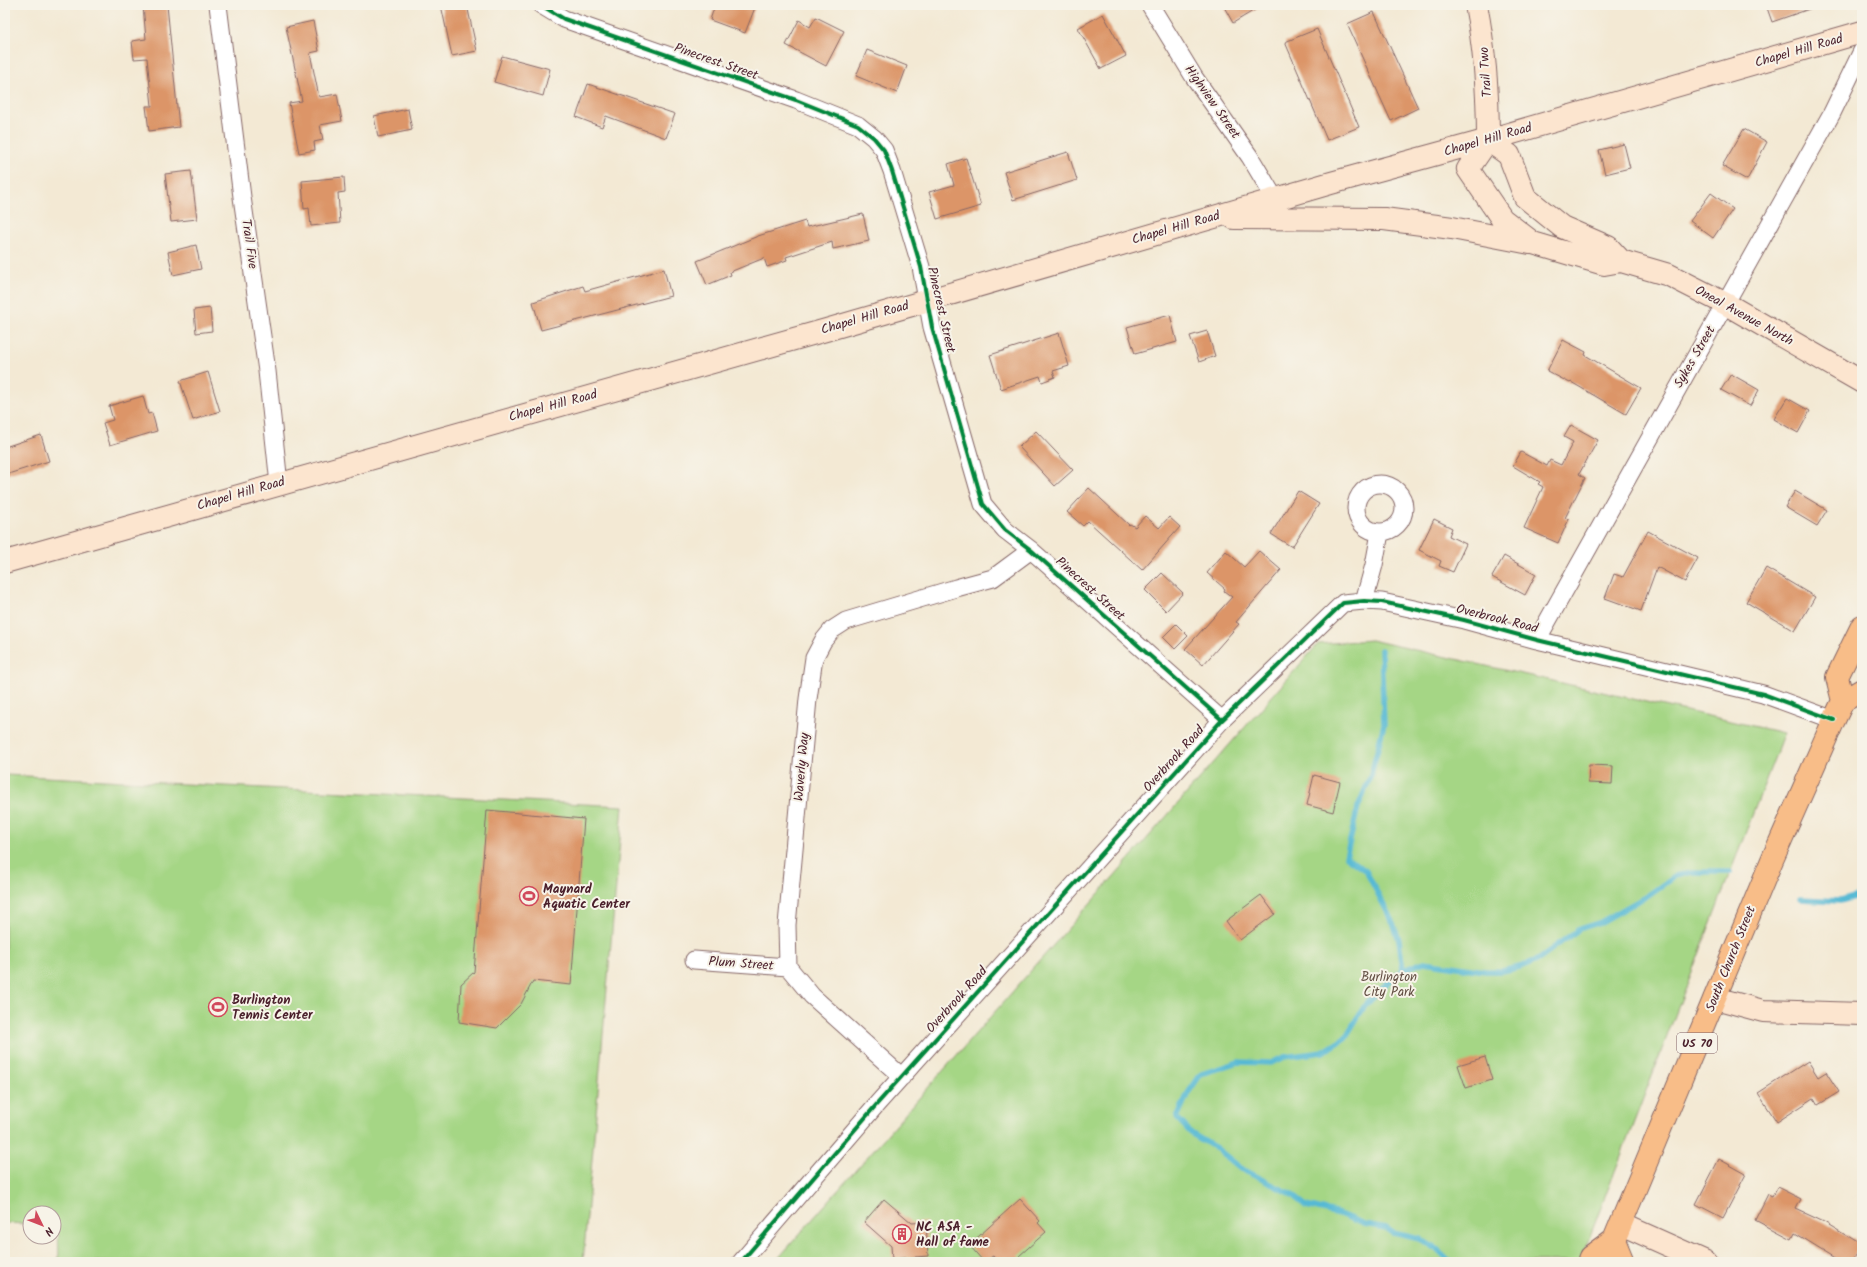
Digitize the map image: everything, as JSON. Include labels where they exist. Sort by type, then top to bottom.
[{"type":"main road","name":"Trail Two","points":[[1476,5],[1484,48],[1488,92],[1488,140]]},
{"type":"main road","name":"Chapel Hill Road","points":[[5,562],[927,300],[1275,199],[1488,140],[1862,32]]},
{"type":"main road","name":"Oneal Avenue North","points":[[1621,261],[1608,247],[1562,227],[1525,197],[1508,155],[1488,140],[1468,169],[1502,219],[1533,243],[1604,264],[1621,261],[1669,275],[1726,304],[1862,382]]},
{"type":"main road","points":[[1209,218],[1384,219],[1452,228],[1533,243]]},
{"type":"main road","points":[[1838,710],[1837,677],[1862,626]]},
{"type":"main road","points":[[1838,710],[1862,690]]},
{"type":"main road","name":"South Church Street","points":[[1589,1262],[1592,1257],[1618,1232],[1769,867],[1838,710]]},
{"type":"main road","points":[[1715,998],[1763,1011],[1862,1014]]},
{"type":"main road","points":[[1623,1262],[1618,1232],[1706,1262]]},
{"type":"street","name":"Trail Five","points":[[218,5],[242,197],[267,371],[279,484]]},
{"type":"street","name":"Pinecrest Street","points":[[541,5],[564,19],[796,100],[858,125],[874,138],[884,150],[921,267],[932,327],[984,504],[1005,530],[1031,550],[1222,720]]},
{"type":"street","name":"Highview Street","points":[[1150,5],[1194,77],[1250,157],[1275,199]]},
{"type":"street","name":"Sykes Street","points":[[1536,640],[1832,113],[1862,52]]},
{"type":"street","points":[[1364,601],[1374,565],[1380,533]]},
{"type":"street","name":"Waverly Way","points":[[788,967],[787,924],[808,700],[814,658],[822,641],[832,630],[846,621],[993,578],[1031,550]]},
{"type":"street","name":"Overbrook Road","points":[[741,1262],[902,1077],[1222,720],[1343,603],[1364,601],[1382,602],[1464,620],[1536,640],[1763,694],[1838,710]]},
{"type":"street","name":"Plum Street","points":[[694,960],[788,967]]},
{"type":"street","points":[[788,967],[812,996],[902,1077]]},
{"type":"green space","name":"Burlington City Park","points":[[1371,640],[1784,733],[1580,1262],[775,1262],[1318,644]]},
{"type":"green space","points":[[5,775],[623,806],[583,1262],[59,1262],[59,1245],[62,1245],[62,1205],[22,1205],[22,1224],[5,1223]]},
{"type":"building","points":[[143,5],[167,5],[179,127],[149,131],[146,106],[152,106],[147,58],[134,59],[132,41],[146,39]]},
{"type":"building","points":[[441,5],[467,5],[477,51],[452,56]]},
{"type":"building","points":[[715,5],[756,5],[745,33],[710,20]]},
{"type":"building","points":[[1223,5],[1263,5],[1233,23]]},
{"type":"building","points":[[1766,5],[1814,5],[1815,7],[1772,22]]},
{"type":"building","points":[[1374,12],[1418,108],[1391,121],[1347,24]]},
{"type":"building","points":[[1103,14],[1126,56],[1101,69],[1078,28]]},
{"type":"building","points":[[816,17],[844,31],[826,66],[786,45],[799,20],[810,27]]},
{"type":"building","points":[[313,21],[319,51],[310,53],[319,97],[337,94],[342,121],[320,125],[323,140],[314,142],[315,150],[299,153],[289,103],[302,101],[286,27]]},
{"type":"building","points":[[1317,29],[1359,127],[1327,140],[1285,42]]},
{"type":"building","points":[[867,50],[907,66],[897,93],[856,76]]},
{"type":"building","points":[[502,56],[550,69],[543,96],[494,82]]},
{"type":"building","points":[[588,84],[675,114],[666,138],[606,116],[602,127],[576,117]]},
{"type":"building","points":[[408,109],[412,130],[378,137],[374,116]]},
{"type":"building","points":[[1744,129],[1767,142],[1747,180],[1722,166]]},
{"type":"building","points":[[1624,144],[1630,168],[1605,174],[1599,150]]},
{"type":"building","points":[[1068,152],[1077,180],[1013,200],[1004,172]]},
{"type":"building","points":[[966,158],[981,206],[937,219],[929,192],[954,185],[948,164]]},
{"type":"building","points":[[191,171],[197,219],[171,222],[165,174]]},
{"type":"building","points":[[344,177],[345,192],[338,193],[340,223],[311,226],[309,208],[304,209],[302,181]]},
{"type":"building","points":[[1711,193],[1733,209],[1713,238],[1690,221]]},
{"type":"building","points":[[863,214],[869,241],[833,249],[832,242],[786,257],[787,260],[767,267],[764,258],[730,272],[731,275],[707,285],[697,261],[758,236],[805,221],[807,227]]},
{"type":"building","points":[[196,245],[201,269],[173,275],[168,252]]},
{"type":"building","points":[[664,269],[671,296],[541,330],[533,302],[583,286],[585,291]]},
{"type":"building","points":[[210,308],[212,331],[196,333],[194,310]]},
{"type":"building","points":[[1170,315],[1177,342],[1135,354],[1127,327]]},
{"type":"building","points":[[1207,331],[1215,356],[1199,362],[1190,336]]},
{"type":"building","points":[[1059,333],[1069,366],[1053,371],[1055,377],[1042,382],[1040,376],[1001,389],[990,355]]},
{"type":"building","points":[[1563,340],[1586,352],[1585,355],[1641,388],[1626,414],[1571,382],[1570,383],[1547,371]]},
{"type":"building","points":[[208,372],[220,411],[193,420],[180,381]]},
{"type":"building","points":[[1731,374],[1759,390],[1750,406],[1721,390]]},
{"type":"building","points":[[143,396],[148,414],[152,413],[157,431],[110,445],[103,423],[113,420],[109,406]]},
{"type":"building","points":[[1787,398],[1810,411],[1798,433],[1774,419]]},
{"type":"building","points":[[1571,425],[1598,440],[1579,474],[1585,478],[1565,518],[1569,519],[1558,543],[1524,528],[1543,487],[1538,484],[1540,482],[1513,466],[1521,452],[1547,466],[1550,460],[1561,465],[1573,442],[1564,437]]},
{"type":"building","points":[[1036,431],[1073,470],[1055,486],[1019,447]]},
{"type":"building","points":[[41,435],[49,461],[5,475],[5,447]]},
{"type":"building","points":[[1089,488],[1129,525],[1130,524],[1135,527],[1145,516],[1159,528],[1169,517],[1180,527],[1142,570],[1088,521],[1083,526],[1067,512]]},
{"type":"building","points":[[1298,491],[1319,504],[1292,547],[1271,534]]},
{"type":"building","points":[[1795,491],[1827,510],[1817,526],[1785,507]]},
{"type":"building","points":[[1434,519],[1452,528],[1449,536],[1466,544],[1453,572],[1439,566],[1441,561],[1419,550]]},
{"type":"building","points":[[1648,531],[1698,558],[1685,582],[1657,567],[1641,611],[1605,598],[1614,574],[1623,577]]},
{"type":"building","points":[[1226,551],[1244,567],[1259,551],[1281,570],[1236,622],[1239,624],[1203,665],[1185,649],[1232,597],[1224,591],[1225,589],[1207,573]]},
{"type":"building","points":[[1504,556],[1536,574],[1525,595],[1492,577]]},
{"type":"building","points":[[1766,568],[1815,597],[1795,631],[1746,602]]},
{"type":"building","points":[[1162,573],[1183,593],[1166,611],[1145,590]]},
{"type":"building","points":[[1176,624],[1188,636],[1175,649],[1163,637]]},
{"type":"building","points":[[1589,765],[1613,766],[1612,784],[1588,783]]},
{"type":"building","points":[[1314,775],[1340,782],[1333,812],[1307,805]]},
{"type":"building","name":"Maynard Aquatic Center","points":[[487,810],[584,819],[571,985],[533,981],[521,1004],[497,1028],[459,1022],[461,984],[474,972]]},
{"type":"building","points":[[1261,895],[1275,914],[1240,940],[1226,921]]},
{"type":"building","points":[[1485,1057],[1492,1080],[1466,1088],[1458,1065]]},
{"type":"building","points":[[1808,1061],[1818,1077],[1826,1072],[1839,1092],[1818,1105],[1814,1098],[1777,1122],[1758,1093]]},
{"type":"building","points":[[1719,1159],[1746,1174],[1723,1218],[1696,1204]]},
{"type":"building","points":[[1777,1187],[1801,1199],[1796,1209],[1824,1222],[1862,1245],[1851,1262],[1841,1262],[1794,1233],[1791,1239],[1755,1220],[1768,1194],[1772,1196]]},
{"type":"building","name":"NC ASA - Hall of fame","points":[[884,1199],[912,1223],[926,1222],[928,1256],[892,1259],[891,1246],[864,1222]]},
{"type":"building","points":[[1020,1199],[1040,1221],[1038,1223],[1046,1232],[1019,1256],[1025,1262],[998,1262],[993,1256],[984,1262],[969,1245]]},
{"type":"waterway","points":[[1381,650],[1384,724],[1371,775],[1358,807],[1346,857],[1366,871],[1393,923],[1399,940],[1403,970]]},
{"type":"waterway","points":[[1451,1262],[1437,1249],[1420,1239],[1393,1233],[1386,1228],[1364,1224],[1339,1214],[1306,1206],[1291,1194],[1243,1170],[1216,1148],[1192,1134],[1177,1118],[1188,1093],[1201,1074],[1238,1062],[1271,1063],[1284,1057],[1323,1052],[1345,1038],[1364,1007],[1389,981],[1403,970],[1424,962],[1485,971],[1502,971],[1520,967],[1537,960],[1579,929],[1601,922],[1647,896],[1675,876],[1691,872],[1730,872]]},
{"type":"waterway","points":[[1800,899],[1840,901],[1862,895]]},
{"type":"cycle path","points":[[541,5],[564,19],[796,100],[858,125],[874,138],[884,150],[892,171],[921,267],[932,327],[983,504],[1005,530],[1031,550],[1222,720]]},
{"type":"cycle path","points":[[741,1262],[877,1104],[1222,720],[1343,603],[1364,601],[1382,602],[1464,620],[1537,640],[1763,694],[1834,720]]},
{"type":"place","name":"Maynard Aquatic Center","points":[[529,896]]},
{"type":"place","name":"Burlington Tennis Center","points":[[218,1007]]},
{"type":"place","name":"NC ASA - Hall of fame","points":[[902,1234]]}]
